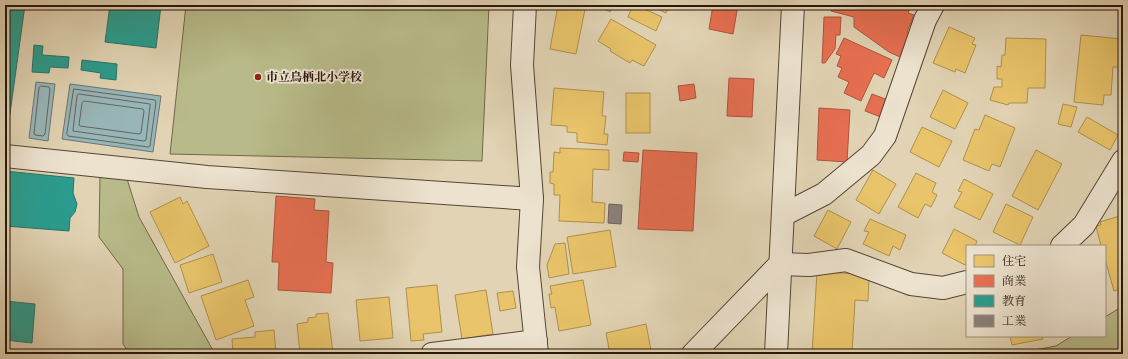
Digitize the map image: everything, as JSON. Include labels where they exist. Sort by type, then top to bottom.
[{"type":"street","points":[[432,354],[536,348],[528,268],[532,199],[522,65],[525,5]]},
{"type":"street","points":[[776,354],[793,5]]},
{"type":"street","points":[[783,215],[824,194],[871,155],[886,136],[925,20],[933,5]]},
{"type":"street","points":[[5,156],[208,177],[532,199]]},
{"type":"street","points":[[1063,245],[1084,225],[1123,161]]},
{"type":"street","points":[[693,354],[780,264],[809,265],[846,260],[910,284],[943,288],[966,282]]},
{"type":"green space","points":[[186,5],[489,5],[482,161],[170,154]]},
{"type":"green space","points":[[100,176],[127,179],[139,217],[215,354],[130,354],[123,344],[123,269],[99,237]]},
{"type":"green space","points":[[1123,306],[1123,354],[1013,354],[1056,346],[1070,337],[1106,337],[1106,316]]},
{"type":"water","points":[[36,82],[55,84],[48,141],[29,138]]},
{"type":"water","points":[[70,84],[161,96],[153,152],[62,139]]},
{"type":"building: 住宅","points":[[558,5],[585,9],[576,54],[550,49]]},
{"type":"building: 住宅","points":[[596,5],[613,5],[610,12]]},
{"type":"building: 住宅","points":[[633,5],[662,17],[656,31],[628,17]]},
{"type":"building: 住宅","points":[[649,5],[670,5],[666,13]]},
{"type":"building: 住宅","points":[[611,19],[656,45],[644,66],[632,60],[630,63],[610,51],[611,49],[598,41]]},
{"type":"building: 住宅","points":[[949,27],[975,38],[972,44],[976,45],[965,73],[956,69],[955,72],[933,63]]},
{"type":"building: 住宅","points":[[1081,35],[1121,39],[1119,67],[1113,67],[1111,95],[1104,95],[1103,105],[1074,102]]},
{"type":"building: 住宅","points":[[1006,38],[1046,39],[1045,88],[1028,88],[1027,103],[1009,103],[1008,105],[990,100],[994,87],[1002,87],[1002,79],[997,79],[997,66],[1001,67],[1002,55],[1005,55]]},
{"type":"building: 住宅","points":[[554,88],[604,92],[602,116],[606,116],[604,134],[608,134],[607,145],[577,142],[577,133],[567,132],[567,126],[551,125]]},
{"type":"building: 住宅","points":[[943,90],[968,103],[955,129],[930,117]]},
{"type":"building: 住宅","points":[[626,93],[650,93],[650,133],[626,133]]},
{"type":"building: 住宅","points":[[1063,104],[1077,107],[1071,127],[1058,124]]},
{"type":"building: 住宅","points":[[985,115],[1015,128],[1000,167],[992,164],[989,171],[963,160],[975,129],[979,130]]},
{"type":"building: 住宅","points":[[1087,117],[1118,135],[1110,150],[1078,132]]},
{"type":"building: 住宅","points":[[922,127],[952,141],[939,167],[910,152]]},
{"type":"building: 住宅","points":[[560,148],[609,150],[609,170],[593,169],[592,202],[605,203],[604,223],[559,221],[560,195],[554,195],[554,184],[550,183],[550,172],[553,172],[554,152],[560,153]]},
{"type":"building: 住宅","points":[[1036,150],[1062,164],[1038,210],[1012,196]]},
{"type":"building: 住宅","points":[[873,170],[896,184],[879,214],[856,200]]},
{"type":"building: 住宅","points":[[916,173],[936,183],[932,192],[937,195],[931,207],[925,204],[918,218],[898,207]]},
{"type":"building: 住宅","points":[[964,179],[993,194],[980,220],[954,207],[962,192],[958,191]]},
{"type":"building: 住宅","points":[[180,197],[183,204],[187,201],[209,246],[175,263],[150,212]]},
{"type":"building: 住宅","points":[[1006,204],[1033,217],[1020,245],[993,232]]},
{"type":"building: 住宅","points":[[828,210],[851,222],[837,249],[814,236]]},
{"type":"building: 住宅","points":[[1123,215],[1123,288],[1114,291],[1106,263],[1106,245],[1101,245],[1096,226],[1101,225],[1100,222]]},
{"type":"building: 住宅","points":[[870,219],[906,235],[900,250],[893,246],[889,256],[863,244],[869,232],[864,231]]},
{"type":"building: 住宅","points":[[954,229],[977,241],[975,245],[966,245],[965,265],[942,253]]},
{"type":"building: 住宅","points":[[610,230],[616,267],[573,274],[567,237]]},
{"type":"building: 住宅","points":[[565,243],[569,274],[549,278],[547,265],[555,244]]},
{"type":"building: 住宅","points":[[213,254],[222,282],[189,293],[180,265]]},
{"type":"building: 住宅","points":[[817,272],[862,274],[869,278],[868,301],[855,300],[852,354],[812,354]]},
{"type":"building: 住宅","points":[[248,280],[254,297],[245,300],[254,326],[216,340],[201,296]]},
{"type":"building: 住宅","points":[[583,280],[591,325],[559,331],[555,307],[551,308],[549,294],[552,294],[550,286]]},
{"type":"building: 住宅","points":[[437,285],[442,332],[423,334],[424,340],[411,341],[406,288]]},
{"type":"building: 住宅","points":[[486,290],[493,334],[462,339],[455,295]]},
{"type":"building: 住宅","points":[[513,291],[516,308],[500,311],[497,293]]},
{"type":"building: 住宅","points":[[389,297],[393,338],[360,341],[356,300]]},
{"type":"building: 住宅","points":[[328,313],[333,353],[300,354],[297,324],[308,322],[308,318],[316,317],[316,314]]},
{"type":"building: 住宅","points":[[646,324],[651,350],[647,352],[648,354],[610,354],[606,333]]},
{"type":"building: 住宅","points":[[274,330],[276,354],[233,354],[232,339],[255,337],[255,332]]},
{"type":"building: 住宅","points":[[1010,337],[1042,337],[1043,339],[1012,345]]},
{"type":"building: 商業","points":[[713,5],[738,5],[733,34],[709,29]]},
{"type":"building: 商業","points":[[833,5],[911,6],[908,13],[914,15],[907,32],[910,33],[900,57],[889,52],[854,27],[854,17],[831,11]]},
{"type":"building: 商業","points":[[824,17],[841,17],[840,35],[836,35],[835,49],[825,63],[822,63]]},
{"type":"building: 商業","points":[[844,38],[892,60],[884,78],[874,73],[861,101],[844,93],[849,82],[838,77],[842,68],[837,66],[841,56],[836,54]]},
{"type":"building: 商業","points":[[729,78],[754,79],[752,117],[727,116]]},
{"type":"building: 商業","points":[[694,84],[696,98],[680,101],[678,86]]},
{"type":"building: 商業","points":[[872,94],[888,100],[881,117],[865,111]]},
{"type":"building: 商業","points":[[819,108],[850,110],[847,162],[817,160]]},
{"type":"building: 商業","points":[[643,150],[697,153],[693,231],[638,229]]},
{"type":"building: 商業","points":[[624,152],[639,153],[638,162],[623,161]]},
{"type":"building: 商業","points":[[276,196],[315,199],[314,210],[329,211],[326,262],[333,263],[331,293],[278,290],[279,262],[272,262]]},
{"type":"building: 教育","points":[[5,5],[25,5],[7,135],[5,135]]},
{"type":"building: 教育","points":[[110,5],[161,5],[156,48],[105,42]]},
{"type":"building: 教育","points":[[34,45],[43,46],[42,55],[69,57],[68,68],[50,67],[49,73],[32,72]]},
{"type":"building: 教育","points":[[82,60],[117,64],[116,80],[100,78],[101,73],[81,70]]},
{"type":"building: 教育","points":[[5,171],[74,178],[73,193],[77,204],[75,212],[70,218],[69,231],[5,226]]},
{"type":"building: 教育","points":[[5,301],[35,304],[32,343],[5,340]]},
{"type":"building: 工業","points":[[609,204],[622,205],[621,224],[608,223]]},
{"type":"place","name":"市立鳥栖北小学校","points":[[258,77]]}]
